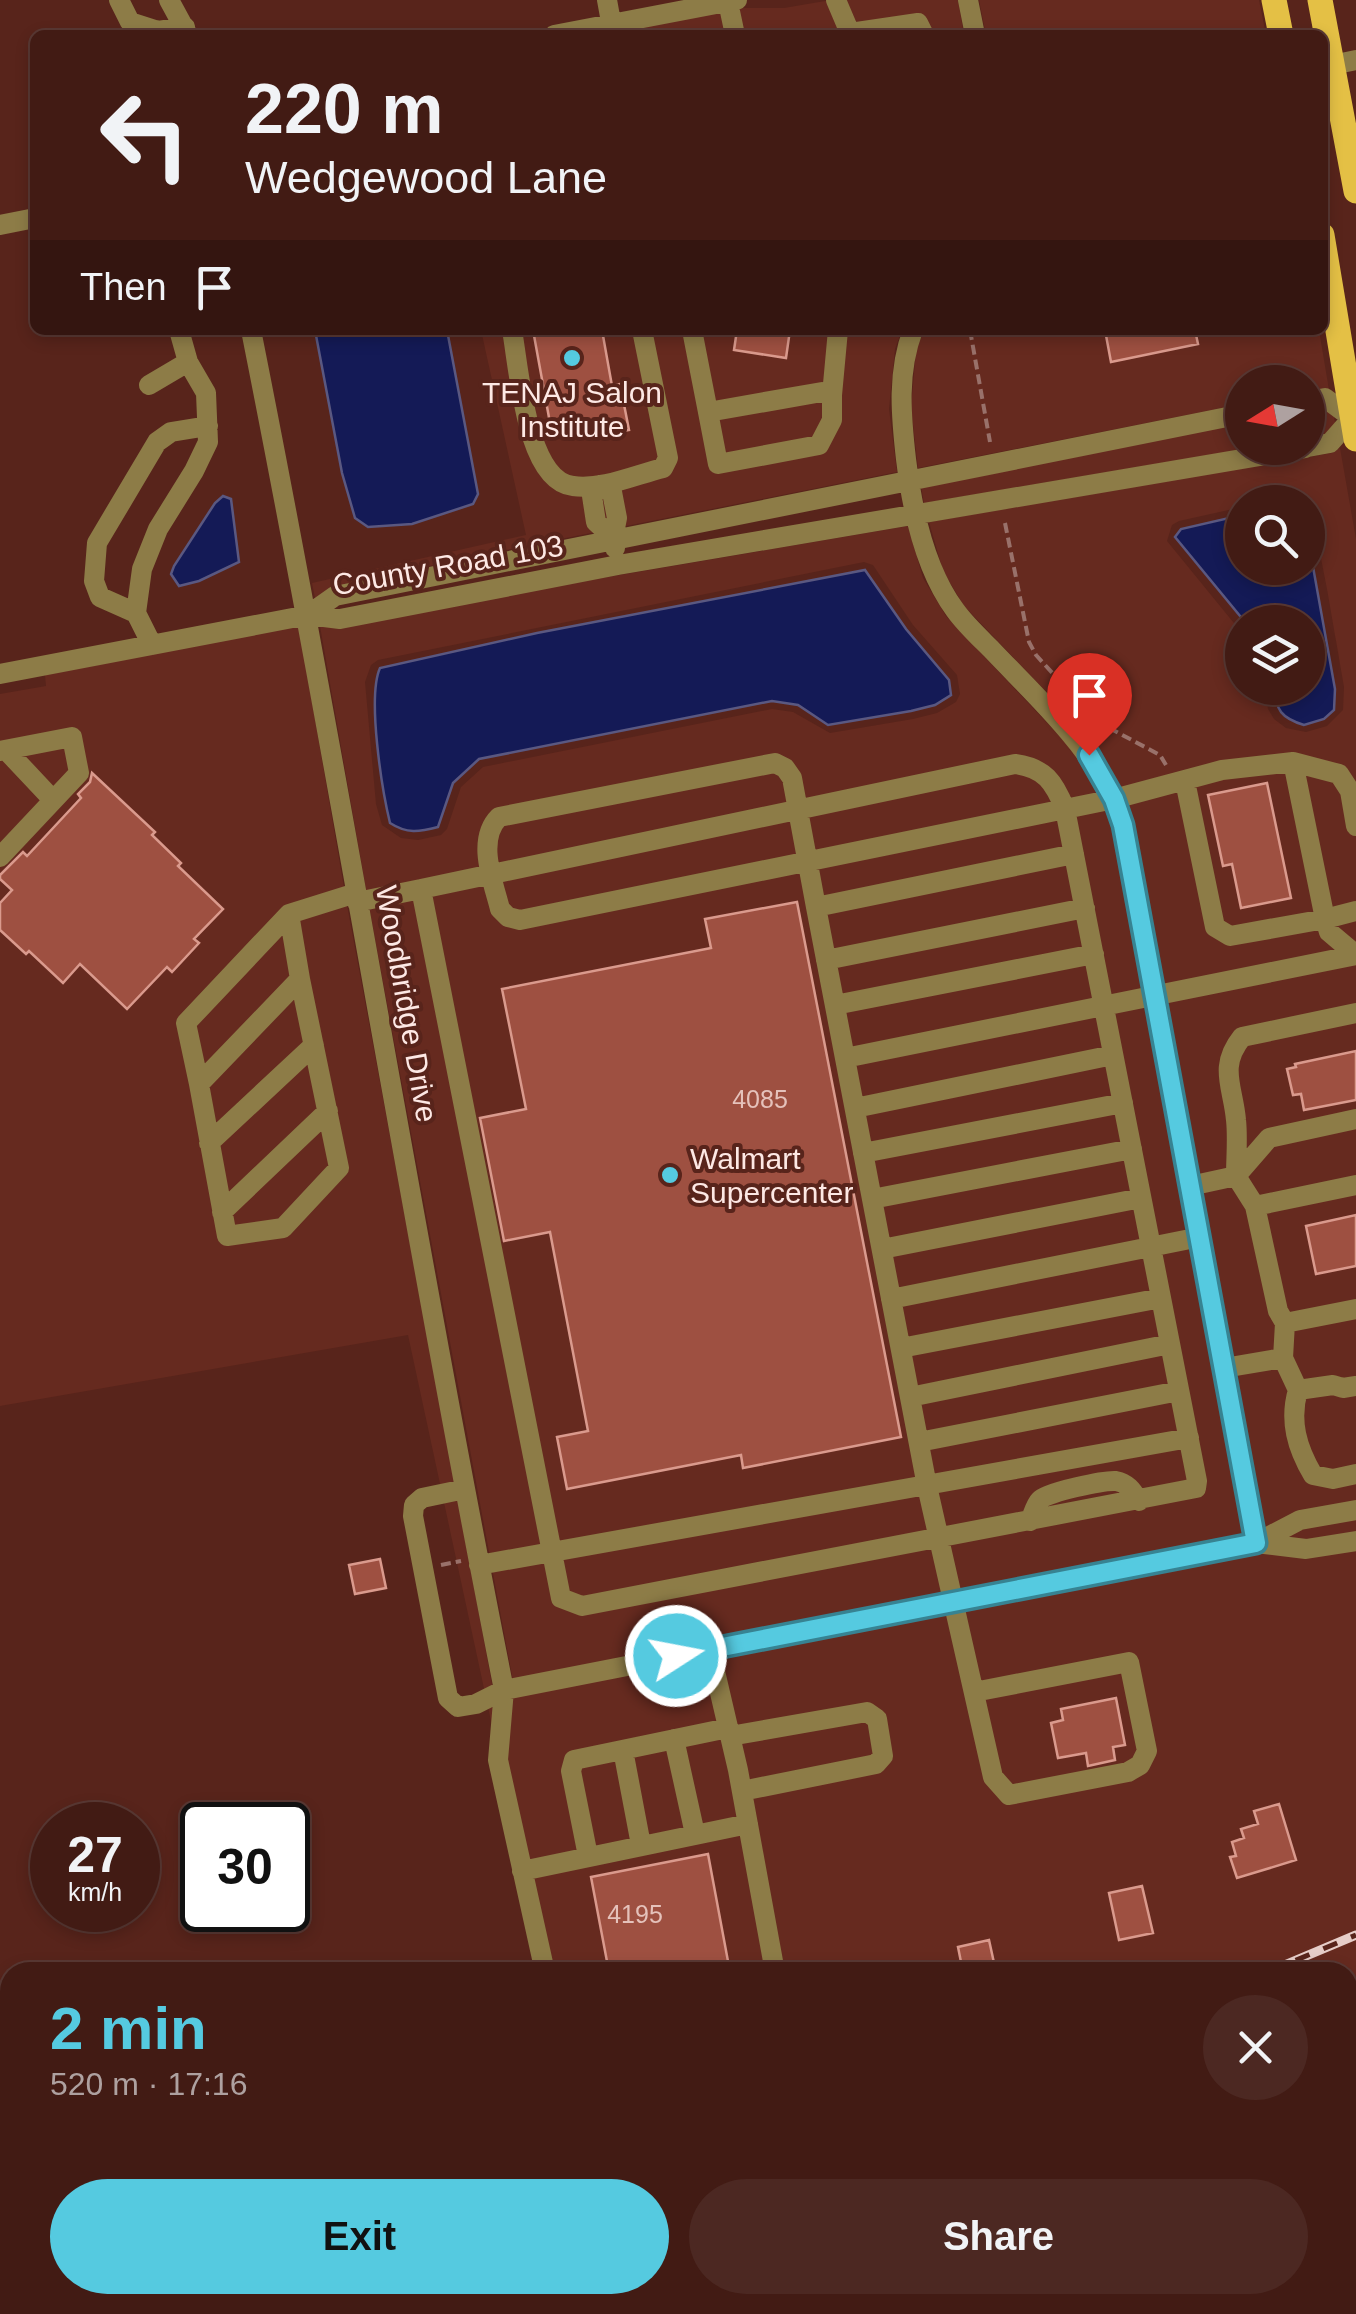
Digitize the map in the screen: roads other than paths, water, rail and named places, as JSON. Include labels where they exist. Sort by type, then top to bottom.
[{"type":"main road","points":[[1274,0],[1281,30]]},
{"type":"main road","points":[[1309,0],[1315,30]]},
{"type":"main road","points":[[1320,0],[1337,58],[1356,191]]},
{"type":"main road","points":[[1328,270],[1355,425]]},
{"type":"street","points":[[118,0],[130,22],[158,30]]},
{"type":"street","points":[[170,0],[186,30]]},
{"type":"street","points":[[607,0],[612,30],[732,1],[735,30]]},
{"type":"street","points":[[836,0],[847,30]]},
{"type":"street","points":[[968,0],[974,30]]},
{"type":"street","points":[[874,30],[918,23],[922,30]]},
{"type":"street","points":[[0,225],[30,219]]},
{"type":"street","points":[[152,645],[136,612],[142,569],[158,530],[208,442],[206,393],[188,362],[180,335]]},
{"type":"street","name":"Woodbridge Drive","points":[[251,335],[308,615],[356,898],[504,1690],[498,1760],[543,1962]]},
{"type":"street","points":[[513,335],[536,454],[550,475],[570,486],[600,484],[663,468],[668,458],[643,335]]},
{"type":"street","points":[[693,335],[718,464],[819,445],[832,420],[838,335]]},
{"type":"street","points":[[911,335],[900,408],[908,479],[933,575],[955,612],[1076,738],[1101,772],[1123,825],[1256,1543]]},
{"type":"street","points":[[148,385],[188,362]]},
{"type":"street","points":[[708,412],[822,392],[832,395]]},
{"type":"street","points":[[1325,398],[1355,425]]},
{"type":"street","name":"County Road 103","points":[[308,615],[335,596],[1225,417]]},
{"type":"street","name":"County Road 103","points":[[1325,445],[1355,425]]},
{"type":"street","points":[[136,612],[100,597],[94,581],[97,542],[158,442],[171,432],[208,426]]},
{"type":"street","name":"County Road 103","points":[[308,615],[340,619],[618,565],[1225,461]]},
{"type":"street","points":[[600,484],[612,492],[618,565]]},
{"type":"street","points":[[0,674],[308,615]]},
{"type":"street","points":[[0,857],[8,834],[53,800],[79,773],[72,737],[3,750]]},
{"type":"street","points":[[3,750],[53,800]]},
{"type":"street","points":[[1293,762],[1329,932],[1356,955]]},
{"type":"street","points":[[974,1692],[1128,1662],[1146,1751],[1140,1765],[1128,1772],[1008,1795],[993,1777],[974,1692],[954,1602],[940,1538],[928,1486],[919,1442],[892,1299],[854,1108],[835,1004],[826,960],[816,907],[807,862],[797,810],[792,778],[775,763],[499,817],[490,826],[487,838],[500,909],[508,917],[520,920],[807,862],[1114,799],[1222,770],[1293,762],[1340,774],[1350,791],[1356,826]]},
{"type":"street","points":[[288,914],[340,1168],[283,1228],[226,1236],[186,1023],[288,914],[1015,764],[1038,768],[1056,785],[1065,809],[1196,1488],[1139,1501],[1130,1488],[1118,1481],[1102,1483],[1048,1495],[1038,1501],[1030,1522],[582,1606],[561,1598],[421,889]]},
{"type":"street","points":[[1186,782],[1215,927],[1230,936],[1356,911]]},
{"type":"street","points":[[816,907],[1074,854]]},
{"type":"street","points":[[826,960],[1085,908]]},
{"type":"street","points":[[835,1004],[1094,954]]},
{"type":"street","points":[[845,1058],[1356,955]]},
{"type":"street","points":[[198,1084],[300,979]]},
{"type":"street","points":[[1356,1013],[1242,1038],[1230,1052],[1228,1076],[1236,1121],[1236,1176],[1255,1206],[1278,1311],[1286,1323],[1283,1358],[1298,1390],[1292,1410],[1300,1453],[1313,1475],[1333,1478],[1356,1474]]},
{"type":"street","points":[[210,1143],[314,1045]]},
{"type":"street","points":[[854,1108],[1114,1055]]},
{"type":"street","points":[[863,1153],[1123,1103]]},
{"type":"street","points":[[222,1212],[328,1110]]},
{"type":"street","points":[[1190,1186],[1236,1176],[1269,1138],[1356,1120]]},
{"type":"street","points":[[1236,1121],[1269,1138]]},
{"type":"street","points":[[872,1199],[1132,1149]]},
{"type":"street","points":[[1255,1206],[1356,1186]]},
{"type":"street","points":[[882,1248],[1141,1198]]},
{"type":"street","points":[[892,1299],[1200,1237]]},
{"type":"street","points":[[901,1348],[1161,1298]]},
{"type":"street","points":[[1286,1323],[1356,1310]]},
{"type":"street","points":[[910,1397],[1170,1344]]},
{"type":"street","points":[[1224,1368],[1283,1358]]},
{"type":"street","points":[[1298,1390],[1333,1384],[1344,1388],[1356,1386]]},
{"type":"street","points":[[919,1442],[1179,1390]]},
{"type":"street","points":[[479,1565],[1188,1438]]},
{"type":"street","points":[[465,1490],[422,1498],[414,1505],[413,1516],[448,1698],[458,1707],[476,1704],[504,1690],[1256,1543],[1300,1520],[1356,1510]]},
{"type":"street","points":[[1256,1543],[1306,1550],[1356,1541]]},
{"type":"street","points":[[710,1650],[742,1791],[773,1962]]},
{"type":"street","points":[[588,1856],[571,1771],[574,1760],[674,1740],[867,1712],[877,1719],[883,1756],[876,1764],[742,1791]]},
{"type":"street","points":[[674,1740],[694,1834]]},
{"type":"street","points":[[622,1750],[641,1845]]},
{"type":"street","points":[[522,1870],[748,1824]]},
{"type":"railway","points":[[1292,1962],[1356,1935]]},
{"type":"place","name":"TENAJ Salon Institute","points":[[572,358]]},
{"type":"place","name":"Walmart Supercenter","points":[[670,1175]]}]
